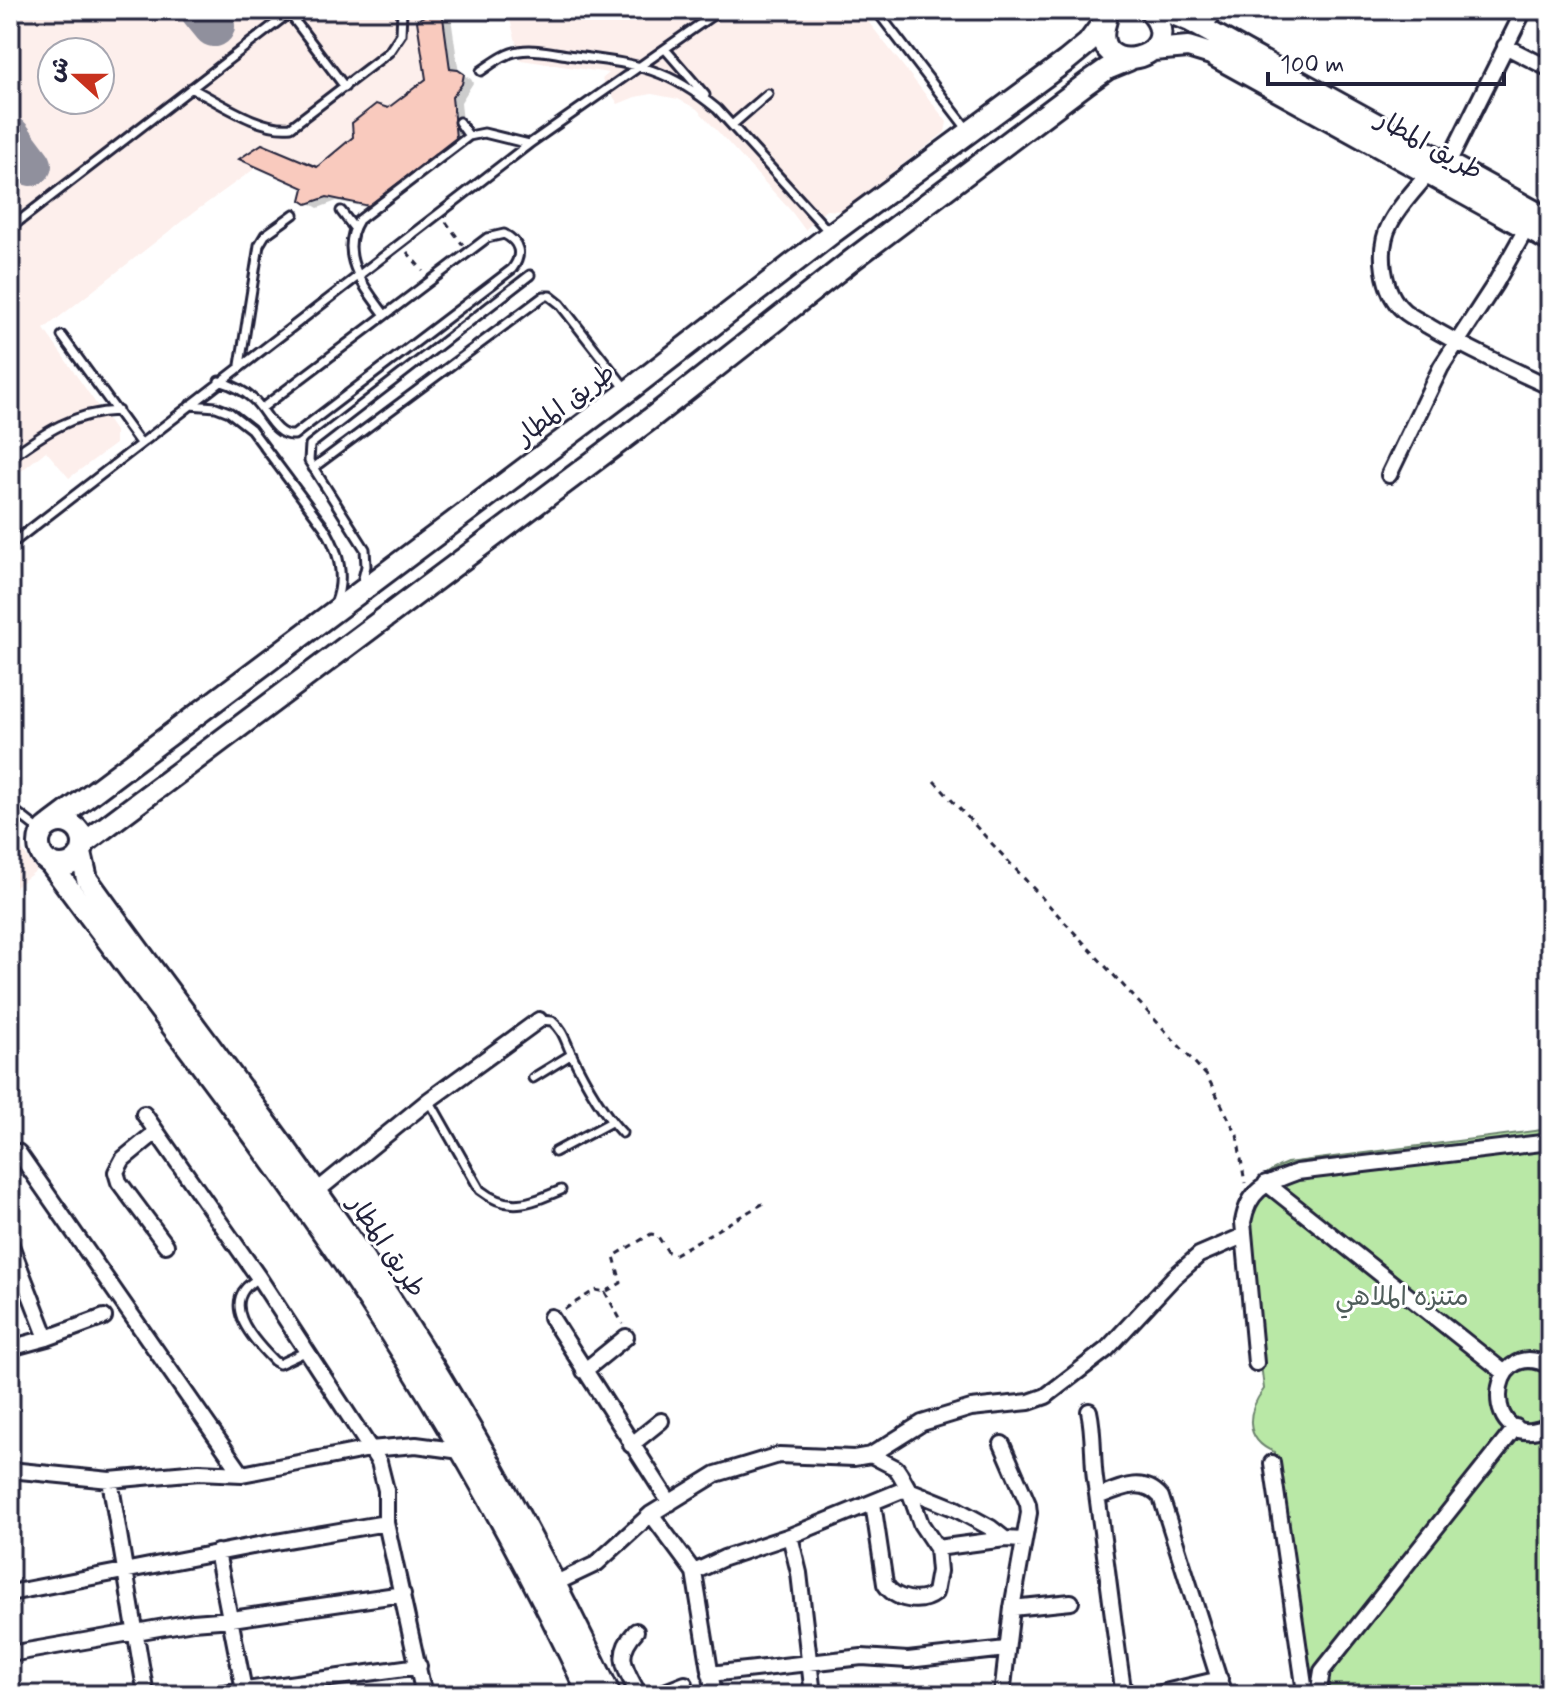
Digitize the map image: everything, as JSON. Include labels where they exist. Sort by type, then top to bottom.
[{"type":"main road","points":[[82,848],[81,835],[75,826],[61,822],[47,828],[39,846],[50,863],[65,865],[74,861],[82,848],[650,419],[852,260],[1087,83],[1107,69],[1142,58],[1153,50],[1159,31],[1156,18],[1149,10]]},
{"type":"main road","name":"طريق المطار","points":[[1163,10],[1202,27],[1550,220]]},
{"type":"main road","name":"طريق المطار","points":[[47,828],[628,391],[831,234],[1077,53],[1111,13]]},
{"type":"main road","points":[[1111,13],[1103,34],[1107,46],[1116,56],[1129,60]]},
{"type":"main road","name":"طريق المطار","points":[[1153,50],[1188,47],[1211,54],[1550,241]]},
{"type":"main road","points":[[970,132],[990,158]]},
{"type":"main road","points":[[831,234],[852,260]]},
{"type":"main road","points":[[628,391],[650,419]]},
{"type":"main road","name":"طريق المطار","points":[[82,848],[87,879],[309,1197]]},
{"type":"main road","name":"طريق المطار","points":[[50,863],[402,1318],[469,1446],[584,1694]]},
{"type":"main road","name":"طريق المطار","points":[[469,1446],[556,1583],[610,1695]]},
{"type":"street","points":[[1202,27],[1218,10]]},
{"type":"street","points":[[1447,165],[1524,10]]},
{"type":"street","points":[[1505,46],[1550,69]]},
{"type":"street","points":[[1427,175],[1389,226],[1383,254],[1385,280],[1392,296],[1403,310],[1456,342],[1546,385]]},
{"type":"street","points":[[1389,475],[1441,367],[1495,284],[1526,229]]},
{"type":"street","points":[[309,1197],[429,1100],[539,1020]]},
{"type":"street","points":[[144,1114],[259,1278],[383,1471],[386,1523],[424,1695]]},
{"type":"street","points":[[156,1132],[119,1163],[117,1178],[166,1245]]},
{"type":"street","points":[[1256,1363],[1243,1222],[1248,1203],[1266,1183],[1297,1172],[1550,1142]]},
{"type":"street","points":[[18,1152],[242,1474]]},
{"type":"street","points":[[1266,1183],[1505,1373]]},
{"type":"street","points":[[556,1583],[596,1564],[651,1514],[716,1474],[779,1455],[841,1458],[871,1455],[922,1423],[971,1408],[1029,1402],[1046,1396],[1107,1349],[1174,1277],[1199,1255],[1243,1236]]},
{"type":"street","points":[[10,1243],[47,1338]]},
{"type":"street","points":[[10,1348],[104,1317]]},
{"type":"street","points":[[551,1317],[670,1503]]},
{"type":"street","points":[[584,1371],[626,1337]]},
{"type":"street","points":[[1550,1366],[1538,1361],[1515,1365],[1505,1373],[1497,1398],[1500,1410],[1516,1427],[1528,1431],[1550,1425]]},
{"type":"street","points":[[1089,1411],[1106,1579],[1124,1695]]},
{"type":"street","points":[[631,1445],[661,1421]]},
{"type":"street","points":[[1318,1695],[1322,1671],[1516,1427]]},
{"type":"street","points":[[1002,1444],[1028,1504],[1002,1695]]},
{"type":"street","points":[[10,1470],[110,1480],[199,1472],[242,1474],[370,1449],[416,1445],[469,1446]]},
{"type":"street","points":[[871,1455],[896,1468],[909,1490],[921,1524],[937,1548],[939,1571],[935,1593],[923,1599],[903,1598],[885,1584],[873,1503]]},
{"type":"street","points":[[1272,1463],[1303,1695]]},
{"type":"street","points":[[110,1480],[146,1695]]},
{"type":"street","points":[[1098,1497],[1128,1485],[1152,1488],[1161,1497],[1224,1695]]},
{"type":"street","points":[[694,1572],[893,1493],[909,1490],[978,1520],[1005,1539]]},
{"type":"street","points":[[651,1514],[694,1572],[714,1695]]},
{"type":"street","points":[[10,1593],[217,1552],[386,1523]]},
{"type":"street","points":[[790,1536],[799,1573],[813,1695]]},
{"type":"street","points":[[937,1548],[1005,1539],[1023,1540]]},
{"type":"street","points":[[217,1552],[244,1690]]},
{"type":"street","points":[[10,1654],[193,1622],[403,1594]]},
{"type":"street","points":[[1012,1608],[1071,1602]]},
{"type":"street","points":[[636,1631],[625,1643],[622,1652],[639,1695]]},
{"type":"street","points":[[710,1674],[862,1657],[908,1660],[1006,1649]]},
{"type":"street","points":[[209,1695],[419,1666]]},
{"type":"street","points":[[1152,1695],[1220,1679]]},
{"type":"street","points":[[657,1695],[685,1684]]},
{"type":"lane","points":[[698,10],[705,20]]},
{"type":"lane","points":[[10,545],[529,144],[720,10]]},
{"type":"lane","points":[[876,10],[970,132]]},
{"type":"lane","points":[[191,88],[262,124],[281,128],[300,122],[396,44],[401,34],[404,11]]},
{"type":"lane","points":[[10,228],[291,12],[345,87]]},
{"type":"lane","points":[[665,49],[831,234]]},
{"type":"lane","points":[[481,71],[505,55],[526,50],[641,65],[681,83],[717,109]]},
{"type":"lane","points":[[732,125],[768,94]]},
{"type":"lane","points":[[459,122],[469,136]]},
{"type":"lane","points":[[385,315],[357,276],[352,238],[354,228],[366,214],[469,136],[484,133],[529,144]]},
{"type":"lane","points":[[341,211],[354,228]]},
{"type":"lane","points":[[240,365],[259,245],[265,235],[294,214]]},
{"type":"lane","points":[[219,381],[238,388],[262,408],[283,434],[288,436],[299,432],[512,269],[520,254],[518,245],[504,234],[495,234],[262,408]]},
{"type":"lane","points":[[356,594],[366,566],[365,549],[313,468],[308,453],[315,439],[530,275]]},
{"type":"lane","points":[[313,468],[544,296],[550,296],[560,304],[628,391]]},
{"type":"lane","points":[[62,336],[140,443]]},
{"type":"lane","points":[[188,405],[216,407],[241,419],[324,527],[332,540],[341,569],[337,600],[331,613]]},
{"type":"lane","points":[[10,458],[62,423],[88,414],[118,411]]},
{"type":"lane","points":[[10,807],[47,828]]},
{"type":"lane","points":[[539,1020],[555,1023],[562,1031],[611,1122],[622,1133]]},
{"type":"lane","points":[[533,1078],[572,1054]]},
{"type":"lane","points":[[429,1100],[472,1177],[486,1195],[502,1202],[525,1205],[561,1190]]},
{"type":"lane","points":[[555,1152],[611,1122]]},
{"type":"lane","points":[[259,1278],[238,1299],[237,1309],[243,1319],[279,1364],[305,1352]]},
{"type":"path","points":[[439,213],[469,252]]},
{"type":"path","points":[[399,243],[431,281]]},
{"type":"path","points":[[934,781],[1207,1076],[1237,1135],[1248,1203]]},
{"type":"path","points":[[551,1317],[595,1290],[605,1292],[622,1282],[613,1260],[616,1254],[653,1233],[668,1252],[675,1254],[764,1203]]},
{"type":"path","points":[[605,1292],[622,1320],[626,1337]]},
{"type":"shaded area","points":[[10,10],[859,10],[947,122],[945,132],[842,211],[826,210],[805,230],[697,109],[678,99],[652,94],[618,104],[602,79],[609,73],[521,60],[509,16],[444,21],[450,69],[462,72],[464,77],[452,97],[456,138],[369,206],[327,197],[307,204],[301,200],[304,188],[257,167],[186,218],[44,329],[115,431],[115,444],[69,478],[46,451],[10,480]]},
{"type":"shaded area","points":[[10,834],[37,870],[10,891]]},
{"type":"green space","name":"متنزه الملاهي","points":[[1550,1129],[1550,1695],[1301,1695],[1274,1452],[1257,1440],[1251,1424],[1254,1406],[1264,1389],[1243,1213],[1250,1195],[1263,1176],[1287,1163]]},
{"type":"building","points":[[432,10],[442,10],[450,69],[464,74],[462,84],[452,97],[456,138],[369,206],[327,197],[307,204],[301,200],[304,188],[239,159],[262,144],[317,167],[353,137],[352,123],[376,104],[388,108],[426,79],[417,21]]},
{"type":"taxiway","points":[[201,10],[214,26]]},
{"type":"taxiway","points":[[10,137],[31,165]]}]
